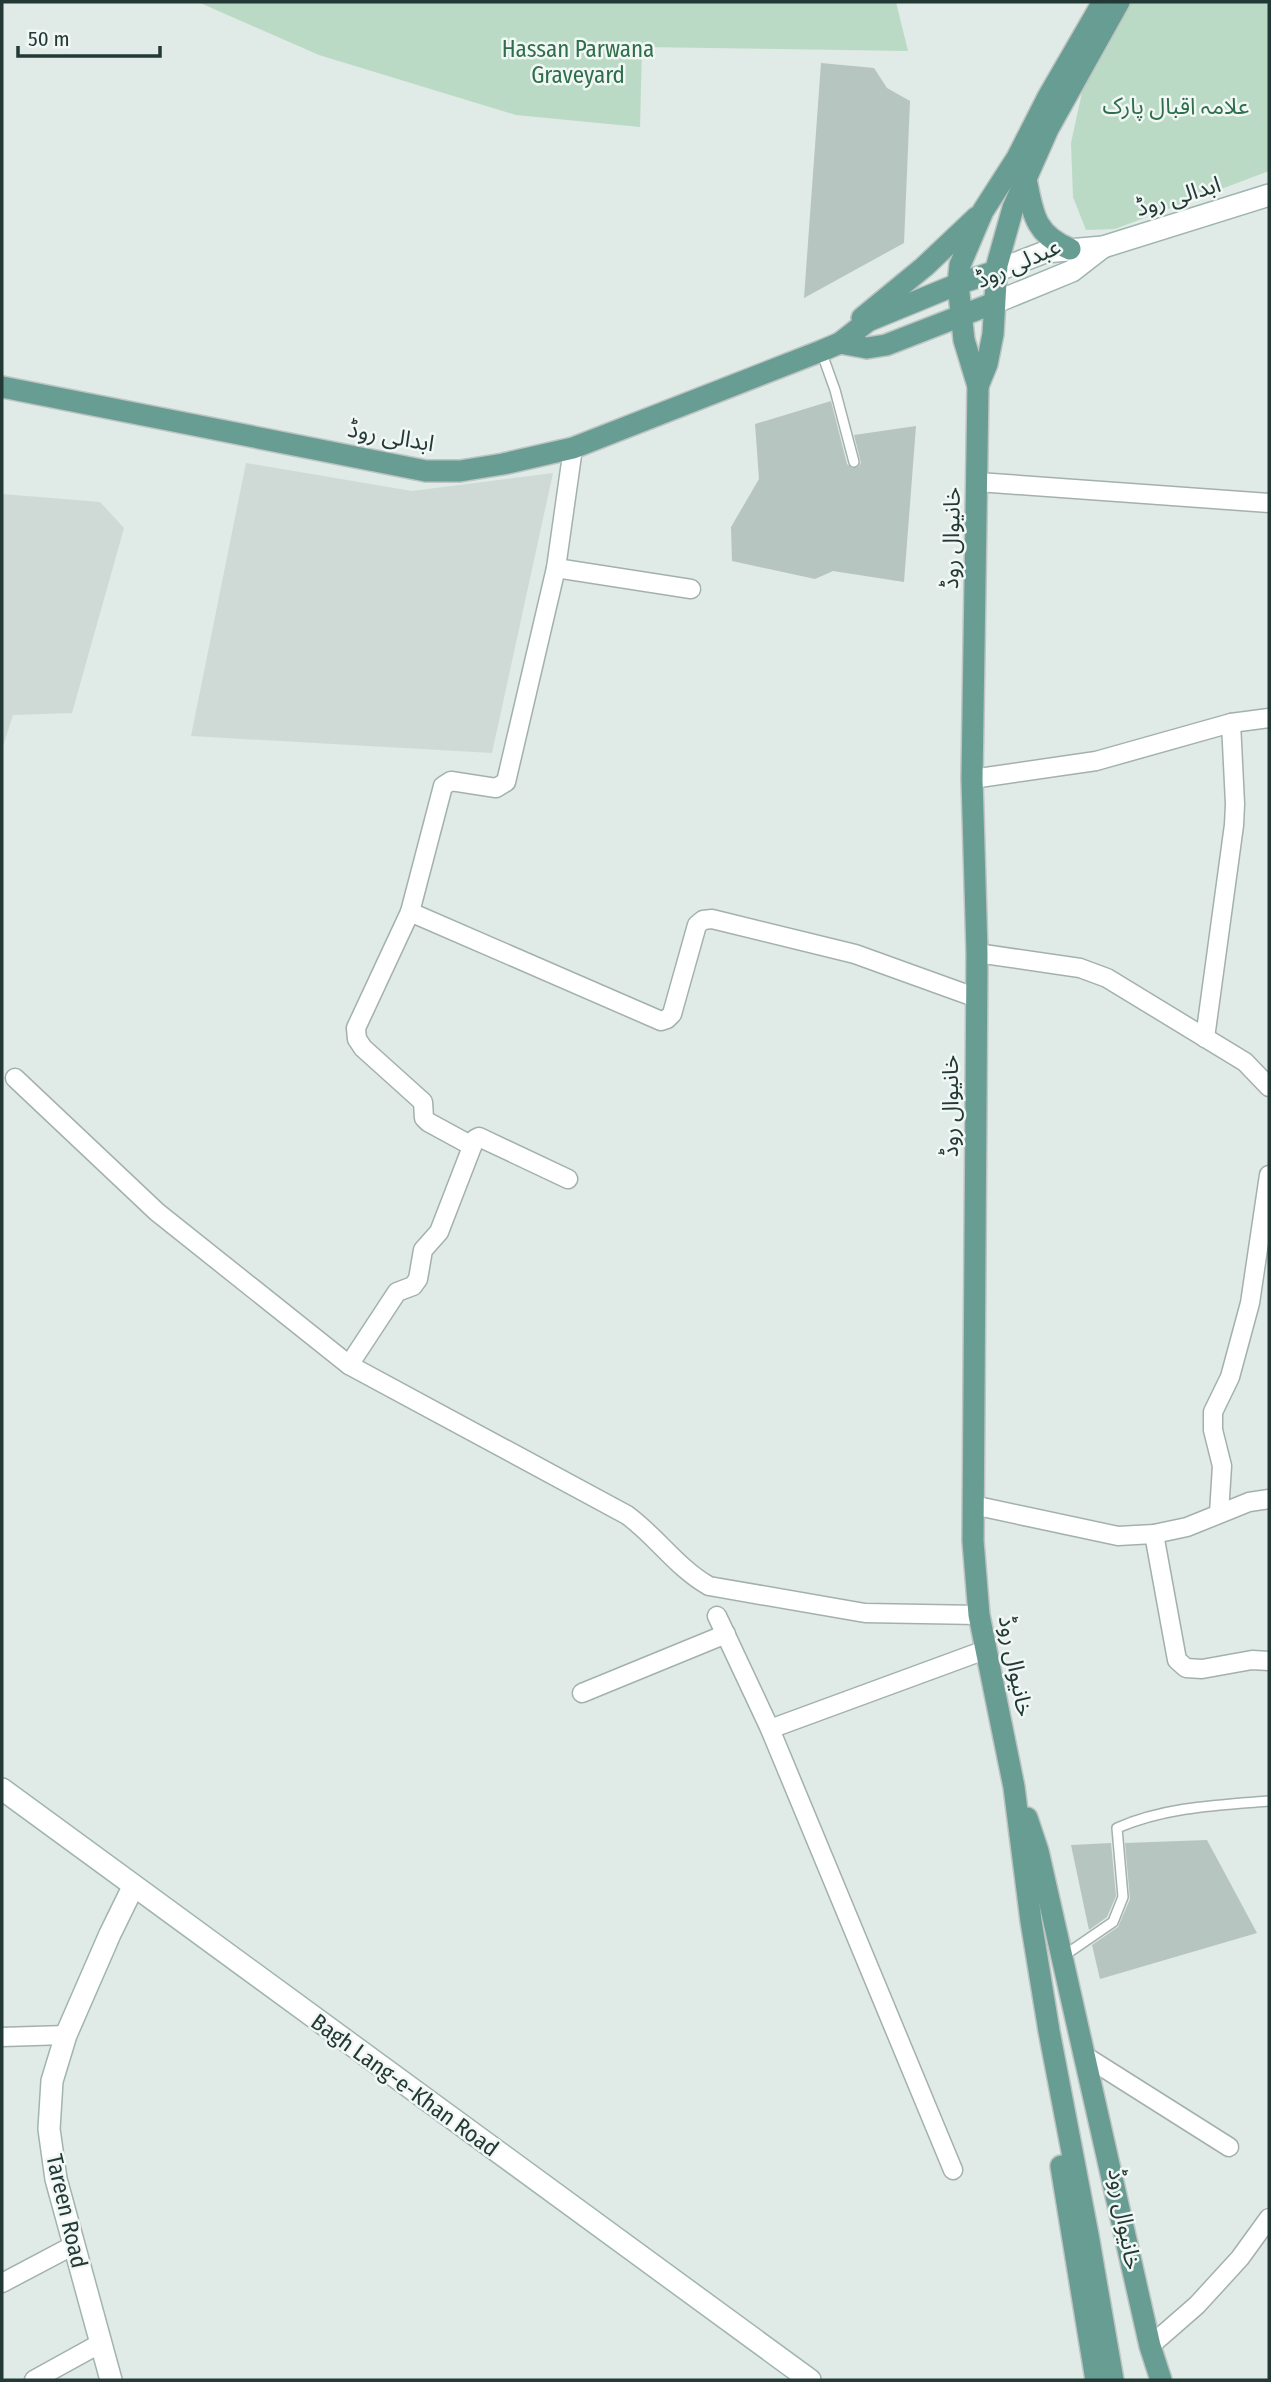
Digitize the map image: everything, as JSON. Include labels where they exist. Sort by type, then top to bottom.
[{"type":"main road","points":[[1041,126],[1102,2]]},
{"type":"main road","points":[[958,284],[960,265],[983,211],[1041,126],[1119,2]]},
{"type":"main road","name":"خانیوال روڈ","points":[[978,386],[993,334],[996,271],[1004,235],[1026,179],[1041,126]]},
{"type":"main road","points":[[1026,179],[1034,214],[1040,227],[1053,242],[1070,249]]},
{"type":"main road","points":[[830,347],[924,267],[983,211]]},
{"type":"main road","name":"عبدلی روڈ","points":[[830,347],[868,321],[996,271]]},
{"type":"main road","name":"خانیوال روڈ","points":[[958,284],[964,341],[978,386],[972,779],[977,953],[973,1541],[979,1615],[985,1650],[1014,1787],[1018,1821],[1044,1918],[1056,2030],[1114,2380]]},
{"type":"main road","name":"عبدلی روڈ","points":[[830,347],[867,348],[886,345],[994,303]]},
{"type":"main road","name":"ابدالی روڈ","points":[[2,387],[426,471],[471,470],[573,448],[830,347]]},
{"type":"main road","points":[[1014,1787],[1038,1851],[1150,2346],[1161,2380]]},
{"type":"main road","points":[[1018,1821],[1016,1878],[1020,1927],[1096,2380]]},
{"type":"main road","name":"خانیوال روڈ","points":[[1056,2030],[1101,2232],[1127,2380]]},
{"type":"main road","points":[[1148,2380],[1150,2346]]},
{"type":"street","name":"ابدالی روڈ","points":[[1103,247],[1269,195]]},
{"type":"street","name":"عبدلی روڈ","points":[[996,271],[1045,252],[1103,247]]},
{"type":"street","name":"عبدلی روڈ","points":[[994,303],[1072,271],[1103,247]]},
{"type":"street","points":[[472,1146],[424,1118],[423,1102],[363,1048],[357,1039],[356,1028],[410,912],[443,786],[451,781],[496,788],[506,782],[556,568],[573,448]]},
{"type":"street","points":[[978,482],[1269,503]]},
{"type":"street","points":[[556,568],[691,589]]},
{"type":"street","points":[[972,779],[1096,761],[1231,723],[1269,718]]},
{"type":"street","points":[[1205,1038],[1234,825],[1231,723]]},
{"type":"street","points":[[410,912],[662,1021],[672,1014],[697,925],[703,920],[712,919],[855,954],[976,998]]},
{"type":"street","points":[[977,953],[1080,968],[1107,978],[1245,1062],[1268,1081]]},
{"type":"street","points":[[15,1078],[157,1212],[349,1365],[626,1516],[645,1528],[693,1577],[709,1586],[865,1613],[979,1615]]},
{"type":"street","points":[[349,1365],[397,1292],[413,1286],[418,1279],[423,1250],[439,1232],[475,1139],[479,1137],[568,1179]]},
{"type":"street","points":[[1219,1513],[1222,1466],[1213,1430],[1213,1412],[1230,1377],[1250,1303],[1269,1174]]},
{"type":"street","points":[[973,1505],[1118,1536],[1154,1534],[1188,1527],[1249,1502],[1269,1499]]},
{"type":"street","points":[[1154,1534],[1177,1660],[1186,1668],[1202,1669],[1252,1660],[1269,1661]]},
{"type":"street","points":[[717,1616],[770,1729],[953,2170]]},
{"type":"street","points":[[582,1693],[726,1634]]},
{"type":"street","points":[[770,1729],[985,1650]]},
{"type":"street","name":"Bagh Lang-e-Khan Road","points":[[2,1789],[810,2380]]},
{"type":"street","name":"Tareen Road","points":[[111,2380],[56,2179],[49,2129],[52,2081],[66,2035],[133,1887]]},
{"type":"street","points":[[2,2037],[66,2035]]},
{"type":"street","points":[[1085,2056],[1229,2147]]},
{"type":"street","points":[[1150,2346],[1196,2305],[1232,2267],[1269,2218]]},
{"type":"street","points":[[2,2283],[74,2245]]},
{"type":"street","points":[[34,2380],[101,2343]]},
{"type":"lane","points":[[830,347],[835,390],[853,462]]},
{"type":"lane","points":[[1061,1958],[1113,1922],[1123,1897],[1117,1828],[1133,1821],[1203,1806],[1269,1801]]},
{"type":"shaded area","points":[[246,463],[412,491],[553,473],[492,753],[191,736]]},
{"type":"shaded area","points":[[2,494],[100,502],[124,528],[72,713],[13,715],[2,749]]},
{"type":"green space","name":"Hassan Parwana Graveyard","points":[[198,2],[896,2],[908,51],[642,47],[640,127],[516,115],[319,55]]},
{"type":"green space","name":"علامہ اقبال پارک","points":[[1126,2],[1269,2],[1269,171],[1115,229],[1086,230],[1073,197],[1071,143],[1086,74]]},
{"type":"building","points":[[821,63],[874,68],[887,88],[910,101],[904,243],[804,298]]},
{"type":"building","points":[[831,401],[847,464],[852,468],[861,463],[854,435],[916,426],[904,582],[833,571],[815,579],[732,561],[731,527],[759,479],[755,424]]},
{"type":"building","points":[[1207,1840],[1257,1933],[1100,1979],[1092,1945],[1118,1927],[1130,1899],[1125,1843]]},
{"type":"building","points":[[1111,1843],[1116,1896],[1107,1917],[1089,1930],[1071,1845]]}]
